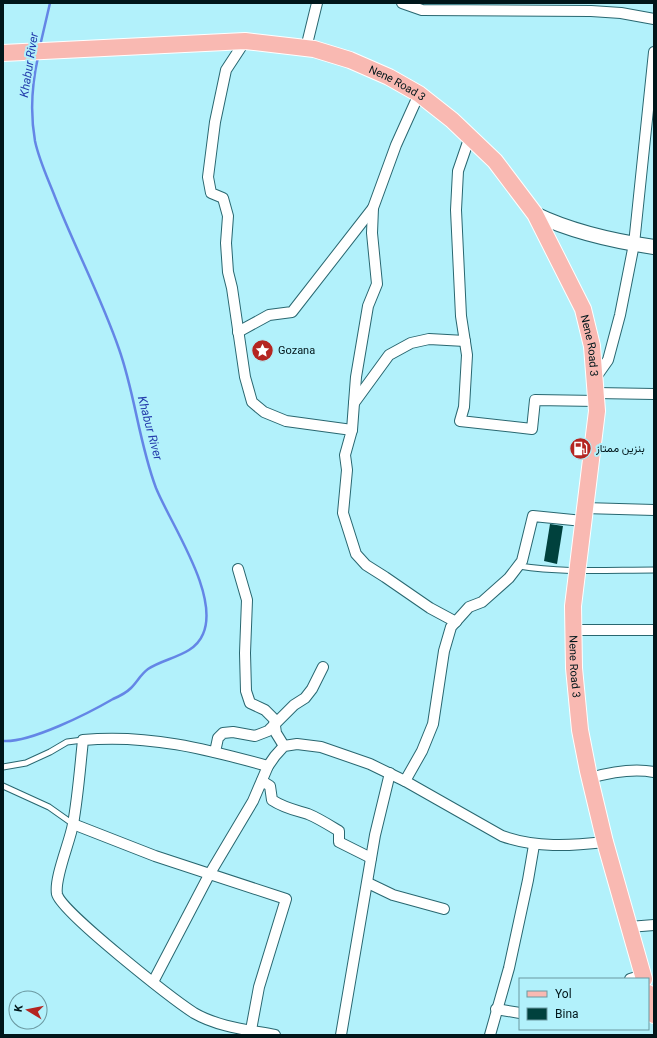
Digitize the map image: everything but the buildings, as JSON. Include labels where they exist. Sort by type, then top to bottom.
[{"type":"main road","name":"Nene Road 3","points":[[3,53],[96,50],[245,41],[306,48],[350,60],[389,77],[419,94],[470,136],[496,161],[535,214],[583,309],[592,346],[596,390],[592,458],[576,570],[573,606],[574,668],[580,730],[590,778],[605,842],[630,926],[639,978]]},
{"type":"main road","points":[[649,997],[654,1015]]},
{"type":"street","points":[[306,48],[317,3]]},
{"type":"street","points":[[402,3],[422,10],[591,11],[621,13],[654,19]]},
{"type":"street","points":[[245,41],[226,70],[215,122],[208,177],[211,193],[222,198],[228,216],[226,243],[228,272],[244,377],[252,402],[264,412],[286,421],[352,430]]},
{"type":"street","points":[[596,390],[608,360],[620,315],[634,244],[654,52]]},
{"type":"street","points":[[419,94],[396,145],[373,208],[372,233],[377,284],[368,306],[356,377],[352,430],[345,455],[347,470],[343,513],[356,554],[372,569],[430,608],[456,622]]},
{"type":"street","points":[[470,136],[458,171],[456,210],[460,316],[466,342],[467,374],[464,407],[460,421],[532,429],[535,400],[596,390],[654,394]]},
{"type":"street","points":[[238,332],[269,315],[292,312],[373,208]]},
{"type":"street","points":[[535,214],[557,225],[576,231],[654,247]]},
{"type":"street","points":[[354,403],[389,355],[411,343],[429,339],[466,342]]},
{"type":"street","points":[[405,780],[422,751],[433,724],[444,651],[451,627],[468,607],[482,602],[509,578],[522,562],[533,516],[654,510]]},
{"type":"street","points":[[238,569],[247,600],[245,622],[246,691],[250,703],[265,710],[274,719],[276,733],[284,746]]},
{"type":"street","points":[[573,630],[654,630]]},
{"type":"street","points":[[215,752],[218,738],[223,733],[233,732],[255,736],[268,731],[312,689],[323,666]]},
{"type":"street","points":[[268,766],[165,741],[110,737],[83,740],[73,824],[57,885],[57,896],[119,956],[194,1013],[215,1022],[275,1035]]},
{"type":"street","points":[[153,982],[209,875],[254,800],[268,766],[284,746],[297,744],[321,747],[352,756],[405,780],[502,836],[534,845],[580,845],[605,842]]},
{"type":"street","points":[[590,778],[611,772],[642,770],[654,772]]},
{"type":"street","points":[[341,1035],[375,835],[390,773]]},
{"type":"street","points":[[262,781],[270,786],[272,800],[284,808],[308,814],[339,831],[339,842],[371,858]]},
{"type":"street","points":[[73,824],[155,856],[209,875],[286,899],[258,987],[251,1030]]},
{"type":"street","points":[[490,1035],[496,1009],[509,968],[534,845]]},
{"type":"street","points":[[368,883],[393,895],[444,909]]},
{"type":"street","points":[[630,926],[654,925]]},
{"type":"street","points":[[496,1009],[519,1013]]},
{"type":"lane","points":[[519,566],[540,569],[654,570]]},
{"type":"lane","points":[[3,767],[26,763],[68,742],[83,740]]},
{"type":"lane","points":[[3,786],[49,807],[73,824]]},
{"type":"waterway","name":"Khabur River","points":[[40,46],[50,3]]},
{"type":"waterway","name":"Khabur River","points":[[3,741],[28,737],[59,726],[123,694],[131,688],[148,669],[186,652],[193,647],[203,634],[206,618],[205,600],[200,580],[192,560],[156,488],[150,471],[129,383],[119,349],[39,155],[33,130],[32,109],[34,78],[38,57]]},
{"type":"place","name":"Gozana","points":[[262,350]]},
{"type":"place","name":"بنزين ممتاز","points":[[581,448]]}]
